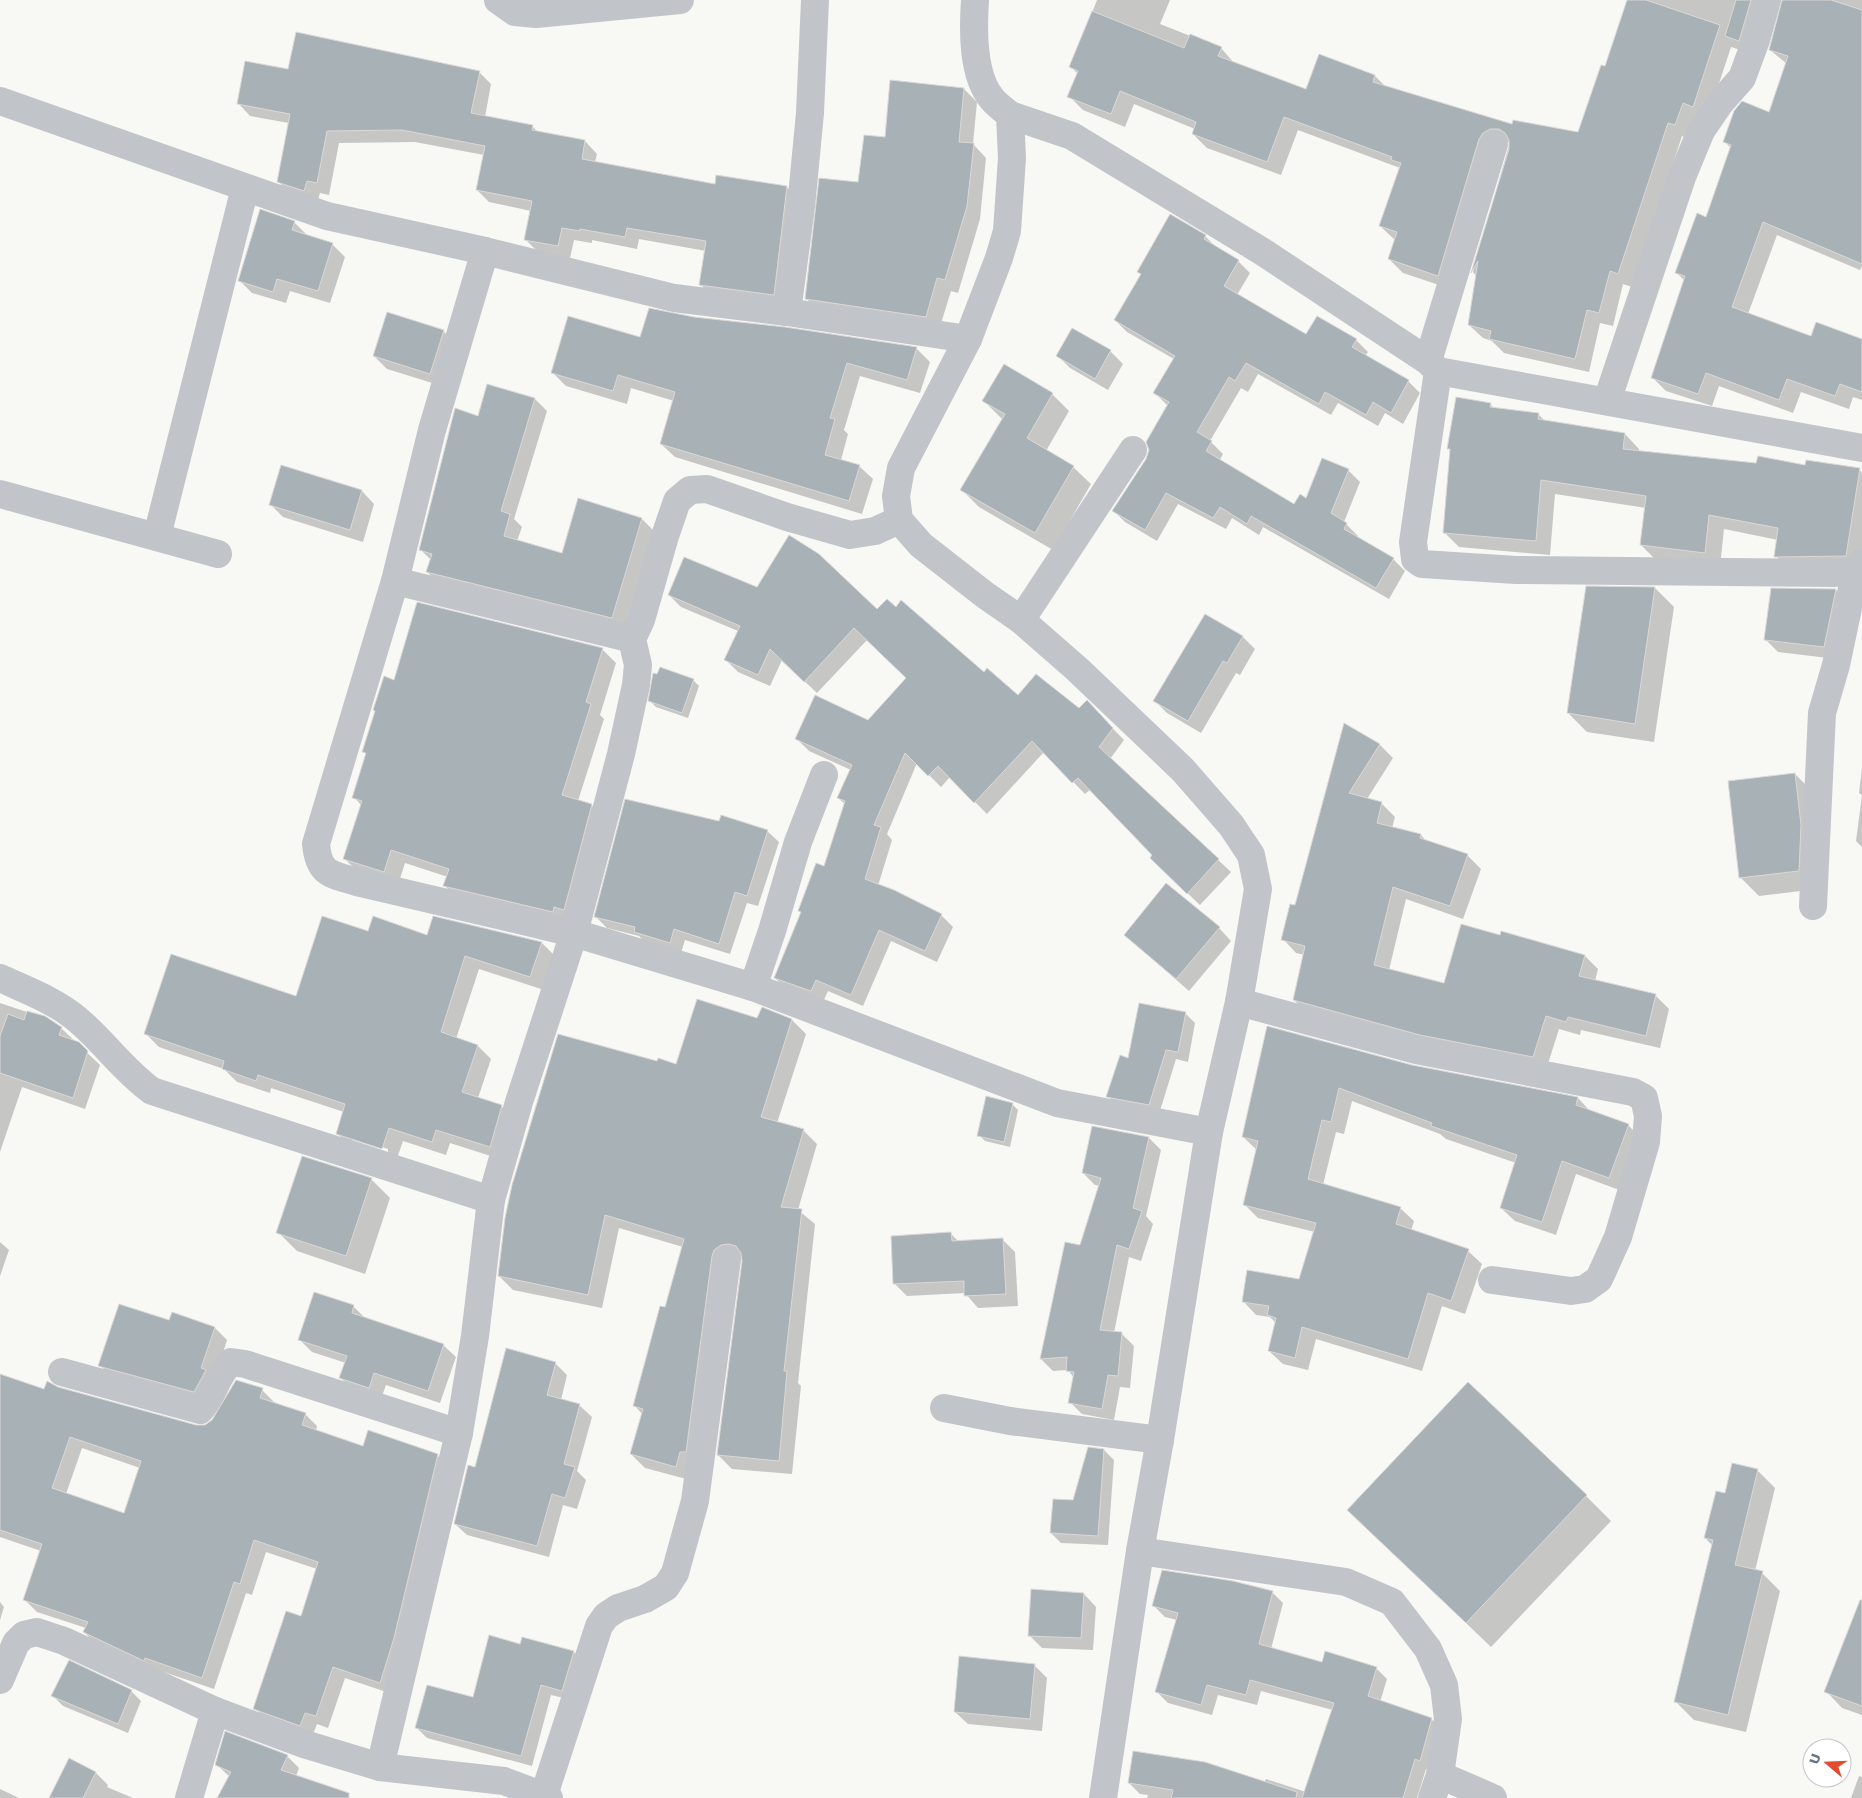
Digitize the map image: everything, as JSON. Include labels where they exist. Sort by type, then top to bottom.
[{"type":"street","points":[[498,0],[515,12],[536,14],[680,0]]},
{"type":"street","points":[[787,312],[801,207],[810,113],[815,0]]},
{"type":"street","points":[[975,0],[974,23],[977,67],[991,98],[1010,115],[1072,136],[1263,252],[1433,366],[1608,401],[1862,448]]},
{"type":"street","points":[[1608,401],[1682,177],[1700,131],[1720,103],[1742,78],[1756,40],[1767,0]]},
{"type":"street","points":[[0,101],[327,216],[485,251],[674,298],[787,312],[968,339]]},
{"type":"street","points":[[1010,115],[1012,167],[1007,231],[999,258],[968,339],[901,468],[896,496],[899,520],[921,544],[985,595],[1021,620],[1077,668],[1183,770],[1231,825],[1251,855],[1258,889],[1239,1002],[1209,1132],[1160,1440],[1140,1551],[1103,1798]]},
{"type":"street","points":[[1494,144],[1433,366],[1412,542],[1415,559],[1422,564],[1516,570],[1835,573],[1859,566],[1836,665],[1822,713],[1813,906]]},
{"type":"street","points":[[157,536],[245,188]]},
{"type":"street","points":[[485,251],[432,430],[395,581],[316,844],[318,859],[326,872],[357,882],[574,933],[753,987],[1057,1103],[1209,1132]]},
{"type":"street","points":[[1021,620],[1133,450]]},
{"type":"street","points":[[380,1766],[459,1434],[475,1336],[491,1200],[574,933],[621,754],[636,684],[638,665],[632,639],[641,620],[677,501],[690,490],[707,489],[787,517],[850,535],[875,531],[899,520]]},
{"type":"street","points":[[0,494],[218,554]]},
{"type":"street","points":[[395,581],[632,639]]},
{"type":"street","points":[[753,987],[798,842],[824,775]]},
{"type":"street","points":[[0,978],[59,1007],[77,1019],[138,1081],[152,1091],[178,1101],[491,1200]]},
{"type":"street","points":[[1239,1002],[1416,1050],[1633,1092],[1644,1098],[1648,1116],[1646,1142],[1618,1237],[1599,1280],[1585,1289],[1571,1291],[1492,1280]]},
{"type":"street","points":[[0,1680],[16,1643],[24,1635],[38,1632],[64,1640],[214,1712],[304,1744],[380,1766],[504,1780],[546,1796],[599,1626],[606,1616],[618,1608],[645,1599],[666,1587],[675,1572],[695,1501],[727,1259]]},
{"type":"street","points":[[62,1372],[200,1410],[208,1402],[223,1369],[231,1362],[245,1364],[459,1434]]},
{"type":"street","points":[[944,1408],[1010,1421],[1160,1440]]},
{"type":"street","points":[[1140,1551],[1346,1582],[1392,1602],[1428,1649],[1444,1685],[1448,1719],[1436,1786],[1493,1798]]},
{"type":"street","points":[[189,1798],[214,1712]]},
{"type":"building","points":[[1627,0],[1646,0],[1720,25],[1693,107],[1683,103],[1675,125],[1668,123],[1618,274],[1610,271],[1599,313],[1587,310],[1575,359],[1489,339],[1491,331],[1468,325],[1478,261],[1471,273],[1509,149],[1509,140],[1505,133],[1499,129],[1490,129],[1483,133],[1479,139],[1438,276],[1388,259],[1397,232],[1379,226],[1401,163],[1391,160],[1392,157],[1284,117],[1267,162],[1192,134],[1196,122],[1120,91],[1111,114],[1067,97],[1078,71],[1069,67],[1092,11],[1184,48],[1190,34],[1222,47],[1218,56],[1306,89],[1319,54],[1375,75],[1373,82],[1512,124],[1513,120],[1578,132],[1601,65],[1605,66]]},
{"type":"building","points":[[1736,0],[1751,0],[1739,41],[1725,36]]},
{"type":"building","points":[[1782,0],[1831,0],[1862,10],[1862,264],[1763,222],[1732,307],[1811,336],[1816,322],[1862,339],[1862,392],[1840,384],[1835,396],[1787,379],[1779,400],[1706,373],[1698,394],[1651,378],[1685,276],[1675,273],[1697,213],[1706,217],[1731,145],[1723,142],[1734,111],[1742,101],[1769,112],[1788,56],[1769,50]]},
{"type":"building","points":[[296,32],[480,71],[471,113],[533,125],[532,130],[585,140],[582,159],[715,184],[716,175],[787,186],[774,295],[699,285],[706,241],[627,228],[625,237],[580,229],[580,231],[562,228],[558,246],[524,240],[532,201],[476,190],[485,146],[402,130],[327,131],[317,183],[307,181],[304,191],[277,182],[290,114],[237,104],[245,61],[288,69]]},
{"type":"building","points":[[890,80],[964,88],[959,142],[974,143],[967,206],[945,280],[937,278],[926,317],[805,299],[819,178],[858,182],[864,135],[885,137]]},
{"type":"building","points":[[260,209],[295,221],[292,230],[333,243],[318,291],[277,279],[273,292],[238,281]]},
{"type":"building","points":[[1170,214],[1206,235],[1204,239],[1239,260],[1224,286],[1306,334],[1317,316],[1357,339],[1352,347],[1409,380],[1391,413],[1373,402],[1366,415],[1325,392],[1319,404],[1246,363],[1235,381],[1229,377],[1197,432],[1212,441],[1206,451],[1294,504],[1300,494],[1306,498],[1322,458],[1349,469],[1331,513],[1347,523],[1344,529],[1394,558],[1376,588],[1251,516],[1247,524],[1220,507],[1213,518],[1166,493],[1145,530],[1112,511],[1146,459],[1149,450],[1146,442],[1169,402],[1153,393],[1175,356],[1114,320],[1141,274],[1137,272]]},
{"type":"building","points":[[649,308],[694,317],[785,327],[917,347],[907,380],[847,363],[830,418],[835,419],[825,455],[860,465],[849,501],[660,444],[675,392],[618,375],[613,391],[551,373],[568,316],[640,337]]},
{"type":"building","points":[[387,312],[444,330],[430,374],[373,356]]},
{"type":"building","points":[[1072,328],[1111,350],[1095,379],[1056,356]]},
{"type":"building","points":[[1004,364],[1053,393],[1027,438],[1074,466],[1035,533],[960,490],[1005,414],[982,401]]},
{"type":"building","points":[[487,384],[535,398],[501,511],[510,514],[504,536],[562,553],[578,498],[642,518],[612,618],[426,572],[432,554],[419,550],[455,408],[478,416]]},
{"type":"building","points":[[1456,397],[1491,403],[1490,407],[1539,413],[1538,419],[1625,433],[1623,449],[1756,463],[1758,456],[1805,465],[1806,460],[1860,468],[1846,556],[1774,557],[1778,528],[1709,515],[1705,553],[1640,545],[1646,496],[1541,480],[1536,541],[1443,533],[1450,449],[1447,449]]},
{"type":"building","points":[[281,465],[362,490],[350,530],[269,505]]},
{"type":"building","points":[[789,535],[819,554],[877,609],[887,599],[896,607],[901,600],[984,672],[987,668],[1018,695],[1036,674],[1079,708],[1087,700],[1113,728],[1099,747],[1219,859],[1187,894],[1150,858],[1152,855],[1078,778],[1072,783],[1032,741],[974,803],[938,766],[928,776],[905,753],[874,825],[881,827],[865,879],[894,890],[942,914],[925,951],[879,930],[851,995],[816,980],[811,991],[774,978],[801,912],[798,911],[816,863],[824,866],[845,801],[837,798],[852,765],[795,739],[815,695],[868,720],[906,678],[854,628],[804,682],[770,649],[758,675],[724,660],[740,626],[668,595],[684,557],[757,587]]},
{"type":"building","points":[[1586,586],[1655,587],[1635,724],[1567,713]]},
{"type":"building","points":[[1771,588],[1836,589],[1824,647],[1764,640]]},
{"type":"building","points":[[417,602],[603,648],[586,702],[591,704],[562,795],[592,804],[564,910],[554,907],[553,912],[443,886],[449,869],[391,850],[384,872],[343,859],[362,801],[352,798],[366,753],[362,752],[375,711],[373,710],[384,676],[394,680]]},
{"type":"building","points":[[1205,614],[1243,636],[1227,663],[1223,661],[1188,721],[1153,701]]},
{"type":"building","points":[[660,667],[694,679],[682,713],[648,701],[653,673],[657,674]]},
{"type":"building","points":[[1344,723],[1380,744],[1349,793],[1382,802],[1377,823],[1421,834],[1420,838],[1468,854],[1450,906],[1393,887],[1374,965],[1444,983],[1461,924],[1500,935],[1501,931],[1585,955],[1579,976],[1656,994],[1646,1036],[1568,1017],[1566,1022],[1546,1016],[1533,1057],[1420,1035],[1293,1000],[1305,946],[1281,940],[1290,904],[1295,905]]},
{"type":"building","points":[[1795,773],[1801,825],[1799,871],[1739,878],[1728,781]]},
{"type":"building","points":[[625,799],[719,821],[721,815],[768,830],[747,896],[735,892],[719,944],[674,929],[670,943],[634,932],[635,927],[594,917]]},
{"type":"building","points":[[1166,883],[1220,927],[1176,979],[1124,935]]},
{"type":"building","points":[[322,916],[368,931],[373,916],[427,935],[433,916],[542,942],[530,977],[465,956],[441,1032],[478,1045],[462,1092],[502,1105],[490,1147],[436,1130],[432,1142],[389,1128],[382,1149],[336,1134],[345,1104],[258,1075],[256,1081],[222,1069],[224,1061],[144,1034],[171,954],[296,996]]},
{"type":"building","points":[[697,999],[757,1018],[762,1007],[792,1019],[761,1117],[804,1129],[781,1207],[802,1209],[784,1371],[787,1371],[779,1461],[717,1455],[742,1261],[741,1253],[736,1246],[729,1244],[721,1245],[714,1250],[712,1256],[686,1452],[680,1452],[676,1467],[630,1454],[643,1409],[633,1406],[660,1306],[665,1307],[684,1239],[605,1215],[588,1295],[498,1276],[505,1218],[512,1185],[558,1034],[657,1061],[658,1058],[676,1064]]},
{"type":"building","points":[[1139,1003],[1186,1012],[1178,1052],[1166,1050],[1149,1105],[1106,1097],[1120,1055],[1128,1058]]},
{"type":"building","points":[[27,1011],[45,1016],[62,1027],[59,1035],[79,1042],[88,1051],[73,1098],[0,1073],[0,1036],[8,1014],[24,1020]]},
{"type":"building","points":[[1267,1026],[1412,1065],[1578,1097],[1576,1105],[1629,1124],[1609,1178],[1562,1161],[1542,1222],[1500,1208],[1517,1155],[1431,1126],[1432,1123],[1339,1088],[1331,1122],[1322,1120],[1308,1179],[1401,1207],[1396,1224],[1469,1249],[1451,1301],[1428,1293],[1408,1359],[1302,1327],[1295,1358],[1268,1351],[1276,1318],[1267,1315],[1269,1306],[1242,1302],[1247,1270],[1299,1279],[1316,1223],[1243,1205],[1258,1141],[1242,1137]]},
{"type":"building","points":[[986,1096],[1013,1103],[1004,1142],[977,1136]]},
{"type":"building","points":[[1092,1126],[1149,1137],[1133,1208],[1142,1211],[1129,1249],[1117,1245],[1100,1330],[1122,1332],[1118,1376],[1108,1375],[1102,1409],[1068,1403],[1074,1372],[1066,1371],[1067,1357],[1040,1359],[1065,1242],[1080,1245],[1101,1178],[1082,1173]]},
{"type":"building","points":[[302,1156],[372,1178],[346,1256],[276,1233]]},
{"type":"building","points":[[951,1232],[952,1241],[1003,1238],[1006,1294],[964,1296],[964,1281],[893,1284],[891,1236]]},
{"type":"building","points":[[314,1292],[354,1305],[352,1313],[444,1344],[428,1391],[374,1373],[369,1388],[339,1378],[347,1356],[298,1340]]},
{"type":"building","points":[[119,1304],[169,1320],[172,1312],[215,1327],[201,1368],[206,1370],[194,1392],[98,1366]]},
{"type":"building","points":[[506,1348],[556,1362],[547,1395],[580,1404],[564,1464],[575,1467],[565,1498],[552,1494],[537,1546],[454,1524],[468,1465],[475,1467]]},
{"type":"building","points":[[0,1374],[44,1389],[47,1381],[58,1387],[196,1425],[205,1425],[212,1420],[236,1380],[263,1388],[260,1398],[306,1413],[302,1425],[363,1446],[368,1430],[438,1454],[394,1638],[380,1683],[333,1667],[316,1716],[305,1713],[300,1726],[253,1709],[286,1611],[301,1616],[318,1562],[254,1540],[240,1584],[234,1582],[202,1678],[145,1658],[144,1661],[83,1632],[88,1622],[23,1600],[42,1544],[0,1530]],"holes":[[[70,1437],[141,1461],[124,1513],[52,1488]]]},
{"type":"building","points":[[1468,1382],[1587,1495],[1466,1623],[1347,1510]]},
{"type":"building","points":[[1088,1447],[1104,1449],[1098,1536],[1050,1533],[1053,1499],[1073,1500]]},
{"type":"building","points":[[1732,1463],[1758,1469],[1735,1565],[1763,1571],[1728,1715],[1674,1702],[1713,1540],[1704,1538],[1716,1491],[1725,1493]]},
{"type":"building","points":[[1162,1570],[1233,1581],[1273,1591],[1259,1644],[1322,1662],[1325,1651],[1377,1667],[1368,1696],[1432,1718],[1420,1761],[1415,1759],[1403,1798],[1302,1798],[1334,1703],[1250,1680],[1246,1695],[1207,1685],[1201,1705],[1155,1692],[1178,1613],[1152,1606]]},
{"type":"building","points":[[1031,1589],[1084,1593],[1081,1638],[1028,1636]]},
{"type":"building","points":[[1860,1600],[1862,1600],[1862,1706],[1824,1692]]},
{"type":"building","points":[[489,1635],[520,1644],[522,1637],[574,1651],[562,1691],[541,1685],[521,1756],[415,1728],[427,1685],[473,1697]]},
{"type":"building","points":[[959,1656],[1035,1664],[1030,1719],[954,1712]]},
{"type":"building","points":[[69,1660],[132,1690],[118,1724],[51,1696]]},
{"type":"building","points":[[225,1731],[288,1755],[281,1770],[349,1793],[349,1798],[217,1798],[231,1772],[215,1765]]},
{"type":"building","points":[[1133,1751],[1205,1762],[1297,1792],[1296,1798],[1171,1798],[1173,1790],[1128,1783]]},
{"type":"building","points":[[69,1758],[96,1772],[83,1798],[49,1798]]}]
